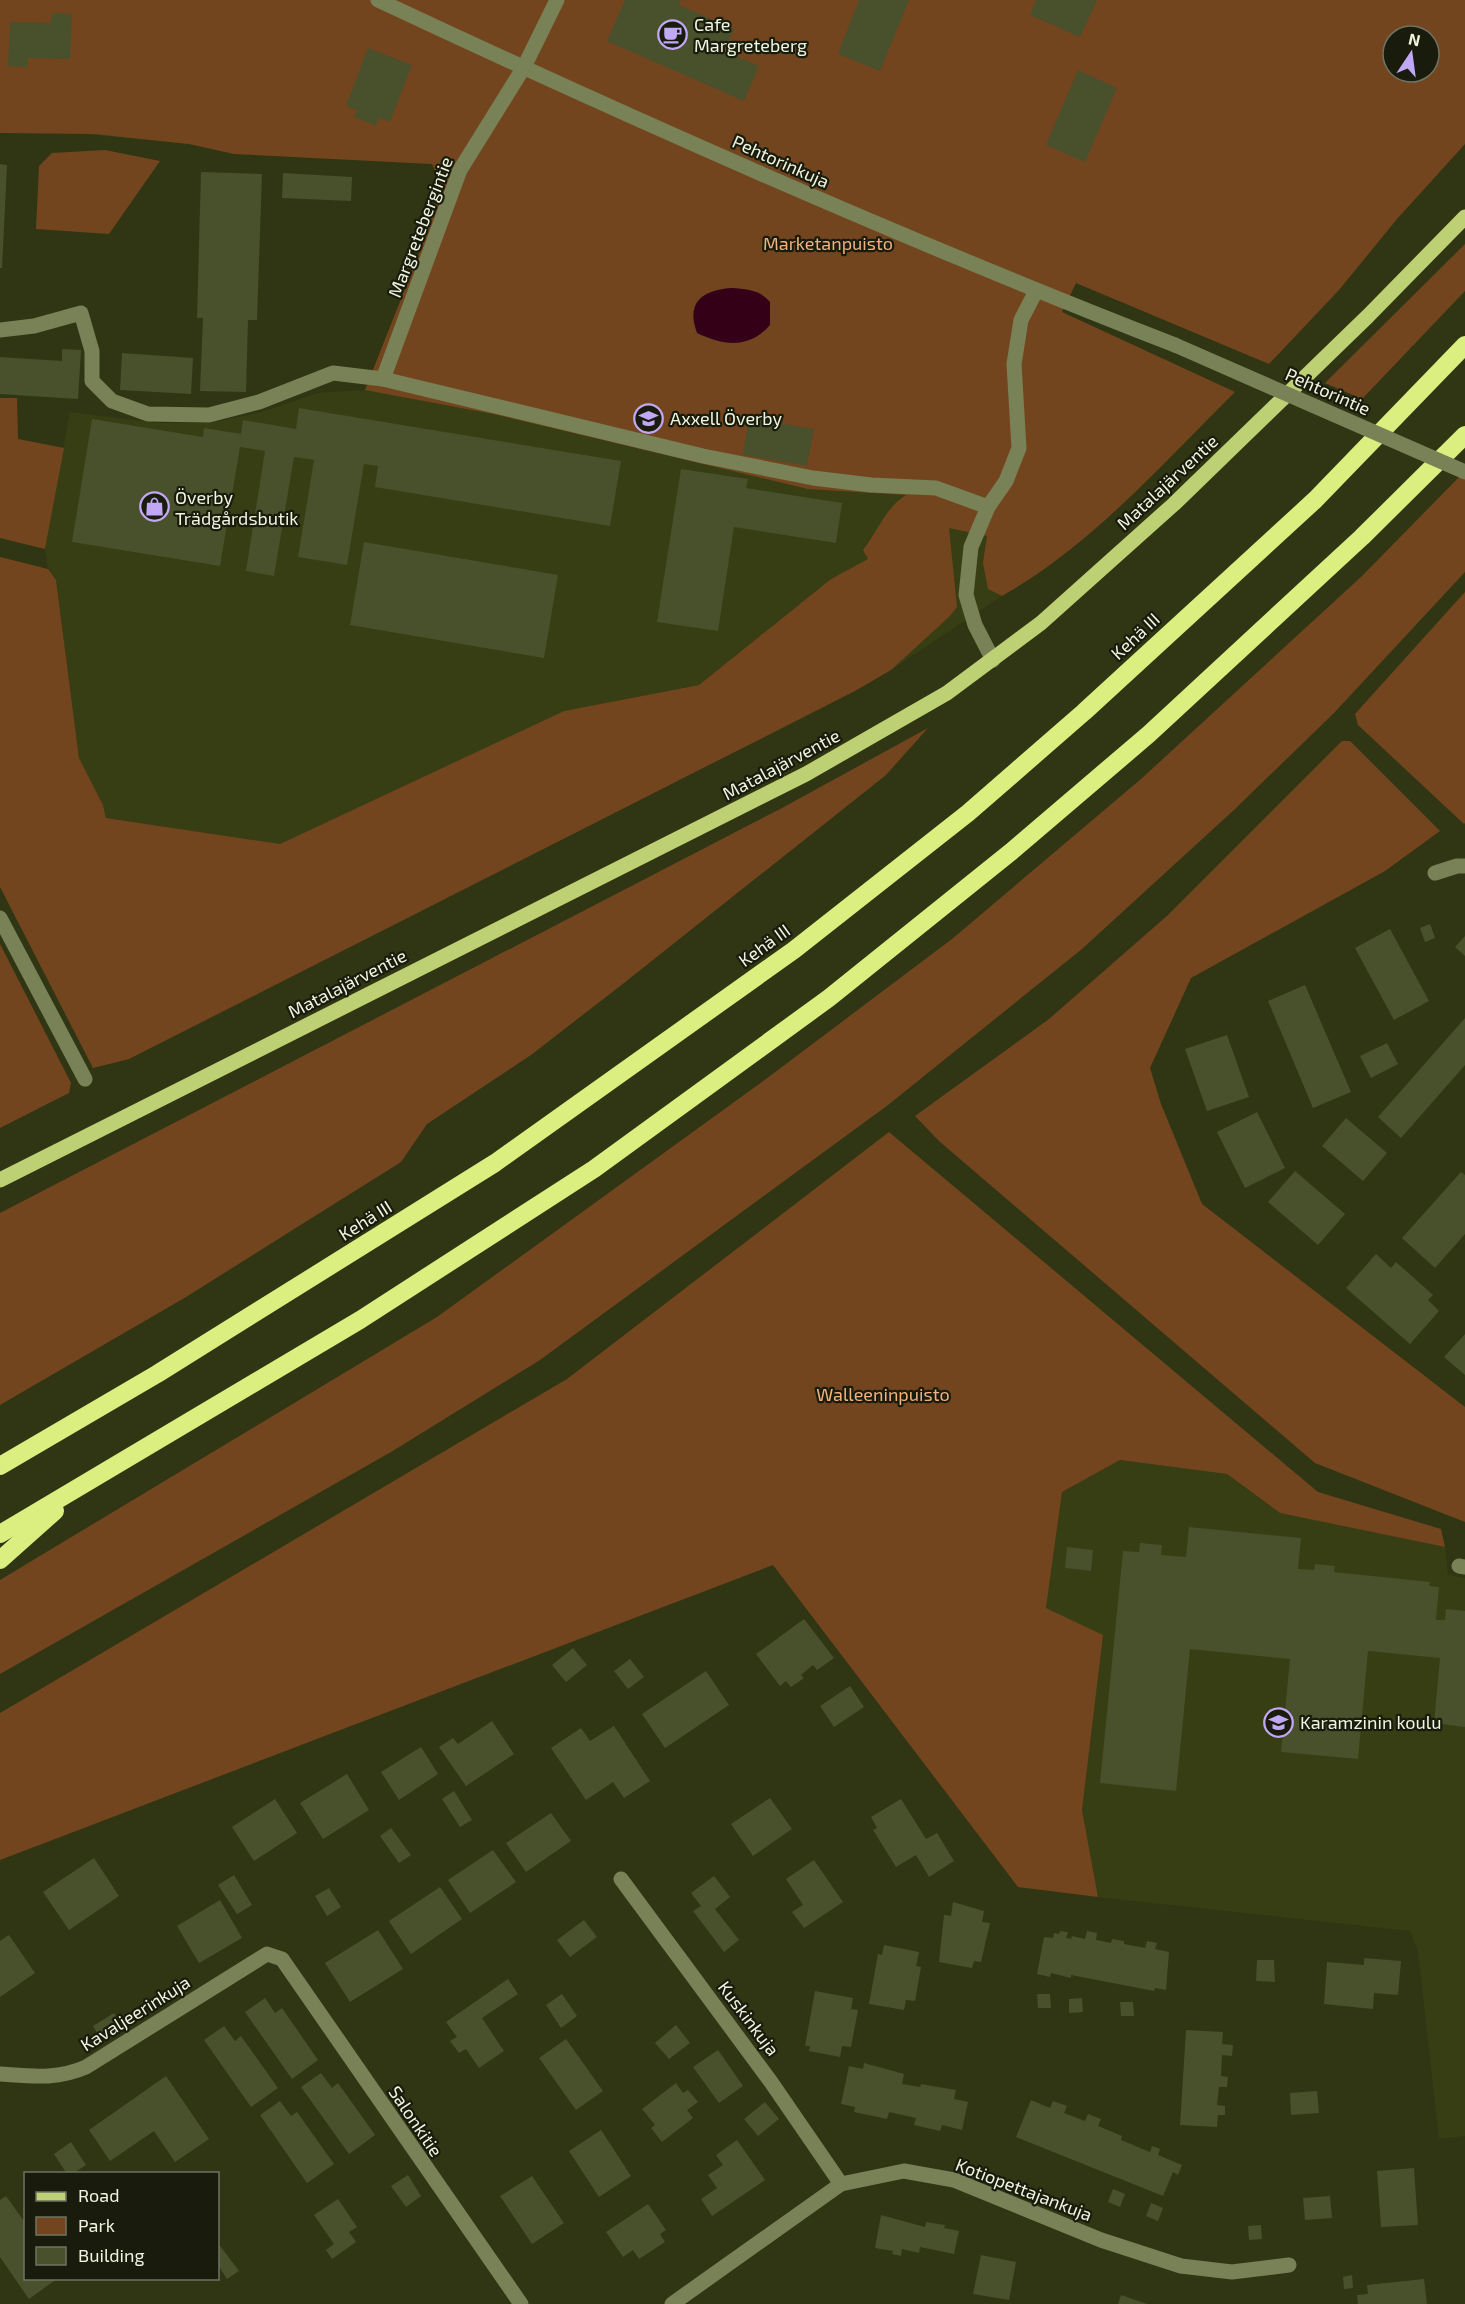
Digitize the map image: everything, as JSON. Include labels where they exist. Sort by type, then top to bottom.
[{"type":"highway","name":"Kehä III","points":[[0,1466],[157,1374],[495,1163],[794,950],[968,813],[1084,712],[1315,500],[1465,345]]},
{"type":"highway","points":[[0,1534],[360,1320],[594,1169],[829,998],[1012,851],[1149,734],[1362,537],[1465,435]]},
{"type":"highway","points":[[0,1560],[83,1485]]},
{"type":"main road","name":"Matalajärventie","points":[[0,1180],[806,774],[911,715],[993,660],[1041,623],[1174,504],[1368,316],[1465,217]]},
{"type":"street","name":"Pehtorinkuja","points":[[378,0],[777,181],[1036,291],[1174,345]]},
{"type":"street","name":"Margretebergintie","points":[[383,379],[460,170],[524,67],[557,0]]},
{"type":"street","points":[[993,660],[975,625],[966,595],[971,547],[988,507],[1006,481],[1019,448],[1014,364],[1021,321],[1036,291]]},
{"type":"street","points":[[0,330],[34,326],[81,313],[92,351],[92,381],[112,401],[148,414],[210,415],[260,402],[333,373],[383,379],[703,456],[813,478],[872,485],[936,488],[988,507]]},
{"type":"street","name":"Pehtorintie","points":[[1174,345],[1465,472]]},
{"type":"street","points":[[1435,873],[1457,866],[1465,866]]},
{"type":"street","points":[[0,918],[85,1079]]},
{"type":"street","name":"Kuskinkuja","points":[[621,1879],[771,2082],[841,2184]]},
{"type":"street","name":"Kavaljeerinkuja","points":[[0,2074],[46,2077],[68,2075],[86,2067],[267,1954],[282,1959]]},
{"type":"street","name":"Salonkitie","points":[[282,1959],[521,2304]]},
{"type":"street","name":"Kotiopettajankuja","points":[[672,2304],[841,2184],[904,2171],[954,2180],[1101,2240],[1181,2266],[1232,2272],[1289,2265]]},
{"type":"shaded area","name":"Axxell Överby","points":[[1465,0],[1441,24],[1381,24],[1381,80],[1076,282],[1061,312],[988,589],[1002,596],[891,670],[878,645],[868,559],[831,579],[699,685],[564,711],[280,844],[106,818],[103,805],[79,758],[56,580],[48,569],[45,549],[70,412],[157,423],[210,423],[262,412],[318,393],[365,390],[424,242],[441,184],[432,164],[234,154],[189,144],[73,133]]},
{"type":"shaded area","points":[[732,288],[753,291],[766,298],[770,302],[770,325],[754,338],[736,343],[717,341],[697,333],[693,313],[695,305],[713,291]]},
{"type":"shaded area","name":"Karamzinin koulu","points":[[1120,1460],[1227,1474],[1280,1513],[1445,1547],[1448,1575],[1465,1578],[1465,2136],[1439,2139],[1418,1951],[1410,1931],[1098,1897],[1082,1810],[1102,1635],[1046,1608],[1062,1492]]},
{"type":"green space","name":"Marketanpuisto","points":[[0,0],[1465,0],[1465,144],[1397,219],[1339,290],[1269,364],[1076,283],[1062,312],[1235,392],[1125,502],[1066,553],[1035,576],[1002,596],[988,589],[983,563],[987,536],[949,528],[957,607],[891,670],[855,691],[129,1059],[93,1068],[0,887],[0,557],[48,569],[56,580],[79,758],[103,805],[106,818],[280,844],[564,711],[699,685],[831,579],[868,559],[863,550],[893,506],[906,495],[808,489],[493,414],[365,390],[424,241],[441,184],[432,164],[234,154],[189,144],[94,134],[0,133]]},
{"type":"green space","points":[[105,150],[160,161],[109,234],[36,229],[39,166],[52,153]]},
{"type":"green space","points":[[1465,244],[1465,291],[1362,399],[1325,383]]},
{"type":"green space","points":[[0,398],[17,398],[18,439],[64,448],[45,549],[0,538]]},
{"type":"green space","points":[[1465,471],[1465,572],[1334,713],[1235,809],[1082,949],[888,1105],[540,1360],[391,1452],[0,1674],[0,1580],[437,1317],[766,1079],[952,939],[1141,779],[1362,576]]},
{"type":"green space","points":[[1465,592],[1464,824],[1358,725],[1355,714]]},
{"type":"green space","points":[[928,728],[886,775],[624,983],[531,1055],[427,1124],[401,1162],[186,1297],[0,1405],[0,1213],[782,808]]},
{"type":"green space","points":[[1342,741],[1350,741],[1440,831],[1385,871],[1191,978],[1150,1068],[1161,1104],[1202,1204],[1465,1407],[1465,1522],[1315,1463],[939,1141],[915,1116],[1049,1019],[1168,915]]},
{"type":"green space","points":[[0,944],[71,1083],[69,1093],[0,1128]]},
{"type":"green space","name":"Walleeninpuisto","points":[[889,1132],[1318,1492],[1441,1529],[1445,1547],[1280,1513],[1227,1474],[1120,1460],[1062,1492],[1046,1608],[1103,1635],[1082,1810],[1098,1897],[1018,1887],[773,1565],[0,1860],[0,1713],[567,1379]]},
{"type":"building","points":[[625,0],[681,0],[679,5],[734,29],[724,51],[759,66],[744,101],[607,41]]},
{"type":"building","points":[[859,0],[909,0],[880,71],[838,54]]},
{"type":"building","points":[[1036,0],[1097,0],[1080,37],[1030,15]]},
{"type":"building","points":[[52,13],[72,14],[70,59],[28,58],[28,67],[8,66],[10,22],[51,23]]},
{"type":"building","points":[[368,48],[412,65],[390,122],[379,118],[376,126],[354,117],[357,110],[346,106]]},
{"type":"building","points":[[1078,70],[1117,88],[1085,162],[1046,145]]},
{"type":"building","points":[[0,164],[7,165],[2,268],[0,268]]},
{"type":"building","points":[[201,172],[262,174],[257,320],[248,320],[246,392],[200,391],[203,318],[197,318]]},
{"type":"building","points":[[283,173],[352,177],[351,201],[282,198]]},
{"type":"building","points":[[62,349],[81,350],[78,399],[0,394],[0,357],[62,361]]},
{"type":"building","points":[[122,353],[193,358],[191,394],[120,390]]},
{"type":"building","name":"Överby Trädgårdsbutik","points":[[299,408],[621,461],[610,526],[375,487],[378,466],[364,464],[347,565],[298,557],[314,460],[294,457],[274,576],[246,571],[265,451],[240,447],[220,566],[72,542],[92,419],[203,437],[204,428],[241,434],[243,420],[296,429]]},
{"type":"building","points":[[749,418],[814,429],[807,466],[743,455]]},
{"type":"building","points":[[681,469],[748,479],[746,488],[842,503],[836,543],[734,527],[718,631],[657,622]]},
{"type":"building","points":[[364,542],[558,575],[544,658],[350,625]]},
{"type":"building","points":[[1430,924],[1435,938],[1425,942],[1420,928]]},
{"type":"building","points":[[1390,929],[1429,1001],[1394,1020],[1355,948]]},
{"type":"building","points":[[1465,936],[1465,956],[1455,947]]},
{"type":"building","points":[[1305,985],[1351,1092],[1313,1108],[1268,1001]]},
{"type":"building","points":[[1465,1018],[1465,1065],[1401,1138],[1378,1117]]},
{"type":"building","points":[[1227,1035],[1249,1097],[1207,1111],[1185,1049]]},
{"type":"building","points":[[1387,1043],[1398,1064],[1371,1078],[1360,1056]]},
{"type":"building","points":[[1257,1112],[1285,1168],[1245,1188],[1217,1132]]},
{"type":"building","points":[[1346,1118],[1387,1153],[1363,1181],[1322,1146]]},
{"type":"building","points":[[1295,1171],[1345,1214],[1318,1245],[1268,1202]]},
{"type":"building","points":[[1461,1172],[1465,1175],[1465,1234],[1435,1268],[1402,1238]]},
{"type":"building","points":[[1376,1254],[1391,1268],[1396,1262],[1433,1295],[1428,1300],[1439,1311],[1410,1344],[1346,1288]]},
{"type":"building","points":[[1465,1334],[1465,1375],[1444,1357]]},
{"type":"building","points":[[1189,1527],[1301,1538],[1298,1569],[1314,1570],[1315,1564],[1335,1566],[1334,1572],[1430,1582],[1429,1586],[1439,1587],[1436,1620],[1445,1620],[1446,1609],[1465,1611],[1465,1727],[1434,1723],[1440,1658],[1368,1651],[1358,1759],[1281,1752],[1290,1659],[1190,1649],[1176,1791],[1100,1783],[1123,1551],[1139,1552],[1140,1543],[1162,1545],[1161,1555],[1186,1557]]},
{"type":"building","points":[[1067,1547],[1093,1550],[1091,1571],[1065,1568]]},
{"type":"building","points":[[804,1619],[834,1658],[817,1670],[813,1665],[801,1675],[804,1678],[791,1687],[786,1681],[780,1686],[756,1654]]},
{"type":"building","points":[[573,1648],[587,1665],[566,1682],[552,1665]]},
{"type":"building","points":[[630,1659],[644,1677],[628,1689],[614,1671]]},
{"type":"building","points":[[706,1671],[729,1705],[665,1748],[642,1714]]},
{"type":"building","points":[[850,1686],[864,1707],[834,1727],[820,1706]]},
{"type":"building","points":[[492,1721],[514,1754],[466,1786],[439,1747],[453,1738],[458,1744]]},
{"type":"building","points":[[614,1726],[650,1781],[624,1798],[613,1782],[586,1800],[551,1748],[581,1728],[590,1741]]},
{"type":"building","points":[[421,1747],[438,1774],[399,1800],[381,1772]]},
{"type":"building","points":[[347,1774],[369,1810],[323,1839],[300,1803]]},
{"type":"building","points":[[454,1791],[472,1820],[460,1827],[442,1799]]},
{"type":"building","points":[[770,1798],[792,1829],[753,1856],[731,1824]]},
{"type":"building","points":[[275,1799],[297,1833],[254,1861],[232,1827]]},
{"type":"building","points":[[901,1799],[926,1839],[937,1833],[954,1861],[929,1877],[916,1855],[896,1867],[873,1830],[877,1828],[871,1817]]},
{"type":"building","points":[[551,1813],[571,1841],[526,1872],[506,1843]]},
{"type":"building","points":[[391,1828],[411,1855],[399,1863],[380,1836]]},
{"type":"building","points":[[493,1850],[516,1882],[470,1913],[448,1880]]},
{"type":"building","points":[[94,1858],[119,1896],[69,1930],[43,1892]]},
{"type":"building","points":[[814,1860],[843,1902],[804,1928],[792,1912],[803,1905],[786,1879]]},
{"type":"building","points":[[234,1875],[252,1905],[237,1914],[218,1885]]},
{"type":"building","points":[[714,1876],[730,1897],[715,1909],[739,1940],[724,1952],[693,1911],[701,1906],[691,1893]]},
{"type":"building","points":[[440,1887],[462,1919],[411,1954],[389,1921]]},
{"type":"building","points":[[329,1888],[341,1907],[327,1916],[315,1896]]},
{"type":"building","points":[[220,1900],[242,1938],[199,1963],[177,1926]]},
{"type":"building","points":[[953,1902],[984,1911],[982,1922],[990,1923],[981,1962],[974,1961],[972,1968],[939,1962],[944,1915],[951,1916]]},
{"type":"building","points":[[584,1920],[597,1937],[570,1957],[557,1940]]},
{"type":"building","points":[[378,1930],[403,1969],[350,2002],[325,1963]]},
{"type":"building","points":[[1060,1931],[1068,1932],[1066,1938],[1071,1939],[1072,1936],[1085,1939],[1087,1931],[1097,1933],[1096,1940],[1111,1943],[1112,1939],[1145,1948],[1147,1941],[1157,1943],[1155,1949],[1169,1952],[1166,1990],[1155,1988],[1154,1991],[1071,1975],[1071,1978],[1051,1973],[1050,1977],[1037,1974],[1044,1937],[1053,1938],[1054,1933],[1059,1934]]},
{"type":"building","points":[[9,1935],[35,1973],[0,1997],[0,1941]]},
{"type":"building","points":[[884,1945],[919,1952],[916,1966],[921,1967],[915,2001],[906,2000],[904,2010],[869,2004],[878,1954],[882,1955]]},
{"type":"building","points":[[1364,1958],[1401,1961],[1398,1995],[1374,1993],[1373,2009],[1324,2004],[1327,1962],[1364,1965]]},
{"type":"building","points":[[1257,1960],[1274,1960],[1275,1982],[1256,1981]]},
{"type":"building","points":[[508,1979],[518,1994],[482,2018],[504,2051],[479,2068],[466,2049],[459,2053],[450,2041],[457,2037],[446,2022]]},
{"type":"building","points":[[815,1991],[853,1998],[851,2009],[858,2010],[851,2047],[842,2046],[840,2057],[809,2051],[810,2046],[805,2046]]},
{"type":"building","points":[[562,1994],[577,2016],[561,2028],[546,2005]]},
{"type":"building","points":[[1037,1994],[1050,1994],[1051,2008],[1038,2008]]},
{"type":"building","points":[[265,1998],[275,2013],[282,2008],[318,2060],[292,2079],[245,2012]]},
{"type":"building","points":[[1082,1998],[1083,2012],[1069,2013],[1069,1999]]},
{"type":"building","points":[[1120,2002],[1133,2002],[1134,2016],[1121,2016]]},
{"type":"building","points":[[114,2013],[120,2023],[99,2036],[93,2026]]},
{"type":"building","points":[[676,2025],[690,2043],[669,2059],[655,2043]]},
{"type":"building","points":[[224,2026],[235,2041],[241,2036],[278,2088],[251,2107],[204,2040]]},
{"type":"building","points":[[1186,2030],[1223,2032],[1222,2044],[1233,2045],[1232,2056],[1222,2055],[1221,2076],[1228,2077],[1227,2087],[1219,2087],[1217,2105],[1225,2106],[1225,2115],[1218,2115],[1217,2127],[1180,2125]]},
{"type":"building","points":[[566,2039],[603,2091],[576,2110],[539,2058]]},
{"type":"building","points":[[718,2050],[743,2086],[719,2103],[693,2067]]},
{"type":"building","points":[[864,2063],[904,2074],[902,2084],[920,2087],[921,2084],[956,2090],[954,2099],[968,2102],[962,2130],[942,2125],[940,2131],[914,2125],[916,2118],[889,2112],[887,2119],[854,2112],[855,2107],[841,2104],[849,2066],[863,2069]]},
{"type":"building","points":[[321,2073],[332,2088],[338,2083],[375,2135],[349,2154],[301,2087]]},
{"type":"building","points":[[166,2076],[209,2139],[175,2162],[154,2131],[110,2161],[89,2130]]},
{"type":"building","points":[[676,2083],[683,2093],[688,2090],[698,2102],[687,2110],[693,2118],[662,2142],[651,2128],[655,2125],[642,2109]]},
{"type":"building","points":[[1317,2091],[1319,2113],[1291,2115],[1290,2093]]},
{"type":"building","points":[[1031,2100],[1050,2108],[1053,2101],[1067,2106],[1064,2113],[1085,2121],[1088,2114],[1101,2119],[1098,2126],[1122,2136],[1121,2140],[1150,2152],[1152,2146],[1160,2149],[1158,2155],[1182,2165],[1178,2175],[1173,2172],[1163,2196],[1016,2137]]},
{"type":"building","points":[[280,2101],[291,2116],[297,2112],[334,2164],[307,2183],[260,2115]]},
{"type":"building","points":[[765,2102],[779,2119],[758,2136],[744,2119]]},
{"type":"building","points":[[601,2130],[631,2176],[599,2197],[569,2151]]},
{"type":"building","points":[[737,2140],[765,2180],[712,2216],[701,2199],[717,2188],[708,2175],[723,2165],[716,2155]]},
{"type":"building","points":[[71,2142],[86,2165],[75,2172],[66,2172],[54,2154]]},
{"type":"building","points":[[1414,2168],[1418,2225],[1381,2227],[1377,2171]]},
{"type":"building","points":[[408,2175],[421,2196],[406,2207],[391,2186]]},
{"type":"building","points":[[532,2176],[564,2223],[532,2244],[500,2196]]},
{"type":"building","points":[[1113,2189],[1125,2194],[1120,2207],[1108,2202]]},
{"type":"building","points":[[6,2196],[24,2221],[24,2280],[55,2280],[29,2299],[0,2257],[0,2200]]},
{"type":"building","points":[[1330,2196],[1332,2218],[1305,2220],[1303,2198]]},
{"type":"building","points":[[338,2199],[357,2227],[349,2232],[356,2242],[332,2259],[326,2250],[334,2244],[314,2215]]},
{"type":"building","points":[[1151,2203],[1163,2208],[1158,2221],[1146,2216]]},
{"type":"building","points":[[648,2204],[666,2230],[660,2234],[665,2242],[639,2259],[633,2250],[623,2257],[606,2232]]},
{"type":"building","points":[[881,2215],[925,2227],[926,2222],[945,2225],[944,2228],[959,2231],[954,2254],[920,2247],[919,2253],[902,2249],[901,2256],[892,2254],[893,2251],[875,2248]]},
{"type":"building","points":[[1261,2225],[1262,2239],[1249,2240],[1248,2226]]},
{"type":"building","points":[[219,2244],[239,2271],[227,2279],[219,2267]]},
{"type":"building","points":[[981,2255],[1016,2262],[1009,2300],[973,2294]]},
{"type":"building","points":[[1352,2275],[1353,2288],[1344,2289],[1343,2277]]},
{"type":"building","points":[[1424,2279],[1427,2304],[1358,2304],[1357,2295],[1368,2294],[1367,2285]]},
{"type":"building","points":[[1121,2295],[1147,2304],[1118,2304]]},
{"type":"place","name":"Cafe Margreteberg","points":[[673,34]]},
{"type":"place","name":"Axxell Överby","points":[[649,418]]},
{"type":"place","name":"Överby Trädgårdsbutik","points":[[154,507]]},
{"type":"place","name":"Karamzinin koulu","points":[[1279,1722]]}]
